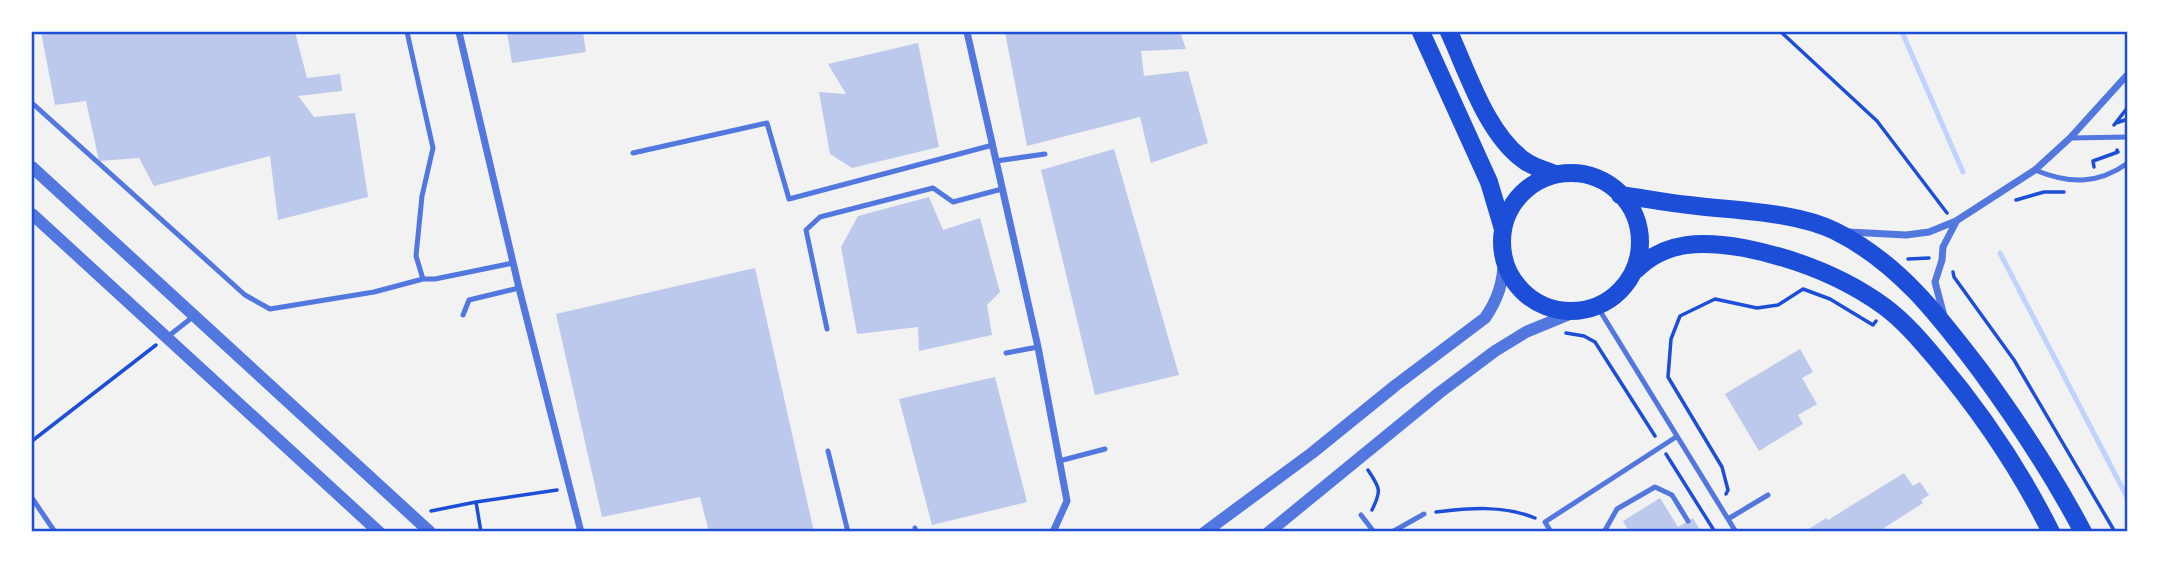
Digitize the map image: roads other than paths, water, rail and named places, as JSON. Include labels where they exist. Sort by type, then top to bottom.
[{"type":"main road","points":[[1421,32],[1489,182],[1503,229],[1504,260],[1514,282],[1532,299],[1553,309],[1577,311],[1597,306],[1615,296],[1647,259],[1667,248],[1696,242],[1777,255],[1822,272],[1886,308],[1917,337],[1969,397],[2033,496],[2052,531]]},
{"type":"main road","points":[[1449,32],[1486,113],[1500,135],[1512,151],[1527,163],[1555,174]]},
{"type":"main road","points":[[1503,229],[1518,198],[1531,186],[1555,174],[1592,176],[1620,195],[1634,214],[1640,229],[1640,252],[1636,270]]},
{"type":"main road","points":[[1620,195],[1755,211],[1799,220],[1834,230],[1894,269],[1947,327],[2015,418],[2083,531]]},
{"type":"street","points":[[459,32],[580,531]]},
{"type":"street","points":[[967,32],[1038,347],[1067,501],[1053,531]]},
{"type":"street","points":[[1834,230],[1894,236],[1929,232],[1956,221],[2035,170],[2070,138],[2127,74]]},
{"type":"street","points":[[32,167],[430,531]]},
{"type":"street","points":[[32,214],[379,531]]},
{"type":"street","points":[[1947,327],[1935,282],[1943,247],[1956,221]]},
{"type":"street","points":[[1205,531],[1312,453],[1404,378],[1485,318],[1501,290],[1504,260]]},
{"type":"street","points":[[1269,531],[1494,351],[1527,332],[1577,311]]},
{"type":"lane","points":[[407,32],[433,148],[422,196],[416,256],[423,279]]},
{"type":"lane","points":[[32,103],[245,295],[270,309],[374,292],[423,279],[435,279],[513,263]]},
{"type":"lane","points":[[633,153],[767,123],[789,200],[993,145]]},
{"type":"lane","points":[[2070,138],[2127,137]]},
{"type":"lane","points":[[996,161],[1045,154]]},
{"type":"lane","points":[[2035,170],[2056,179],[2097,179],[2117,171],[2127,163]]},
{"type":"lane","points":[[827,329],[806,230],[820,216],[933,188],[953,202],[1002,188]]},
{"type":"lane","points":[[463,314],[469,300],[519,288]]},
{"type":"lane","points":[[1597,306],[1736,531]]},
{"type":"lane","points":[[166,338],[194,316]]},
{"type":"lane","points":[[1006,354],[1038,347]]},
{"type":"lane","points":[[1552,531],[1545,522],[1676,437]]},
{"type":"lane","points":[[1059,461],[1105,449]]},
{"type":"lane","points":[[828,451],[848,531]]},
{"type":"lane","points":[[1604,531],[1617,509],[1655,487],[1672,495],[1688,521]]},
{"type":"lane","points":[[1728,519],[1768,495]]},
{"type":"lane","points":[[32,498],[55,531]]},
{"type":"lane","points":[[1392,531],[1424,514]]},
{"type":"lane","points":[[1364,518],[1374,531]]},
{"type":"waterway","points":[[1902,32],[1963,172]]},
{"type":"waterway","points":[[2000,253],[2128,499]]}]
